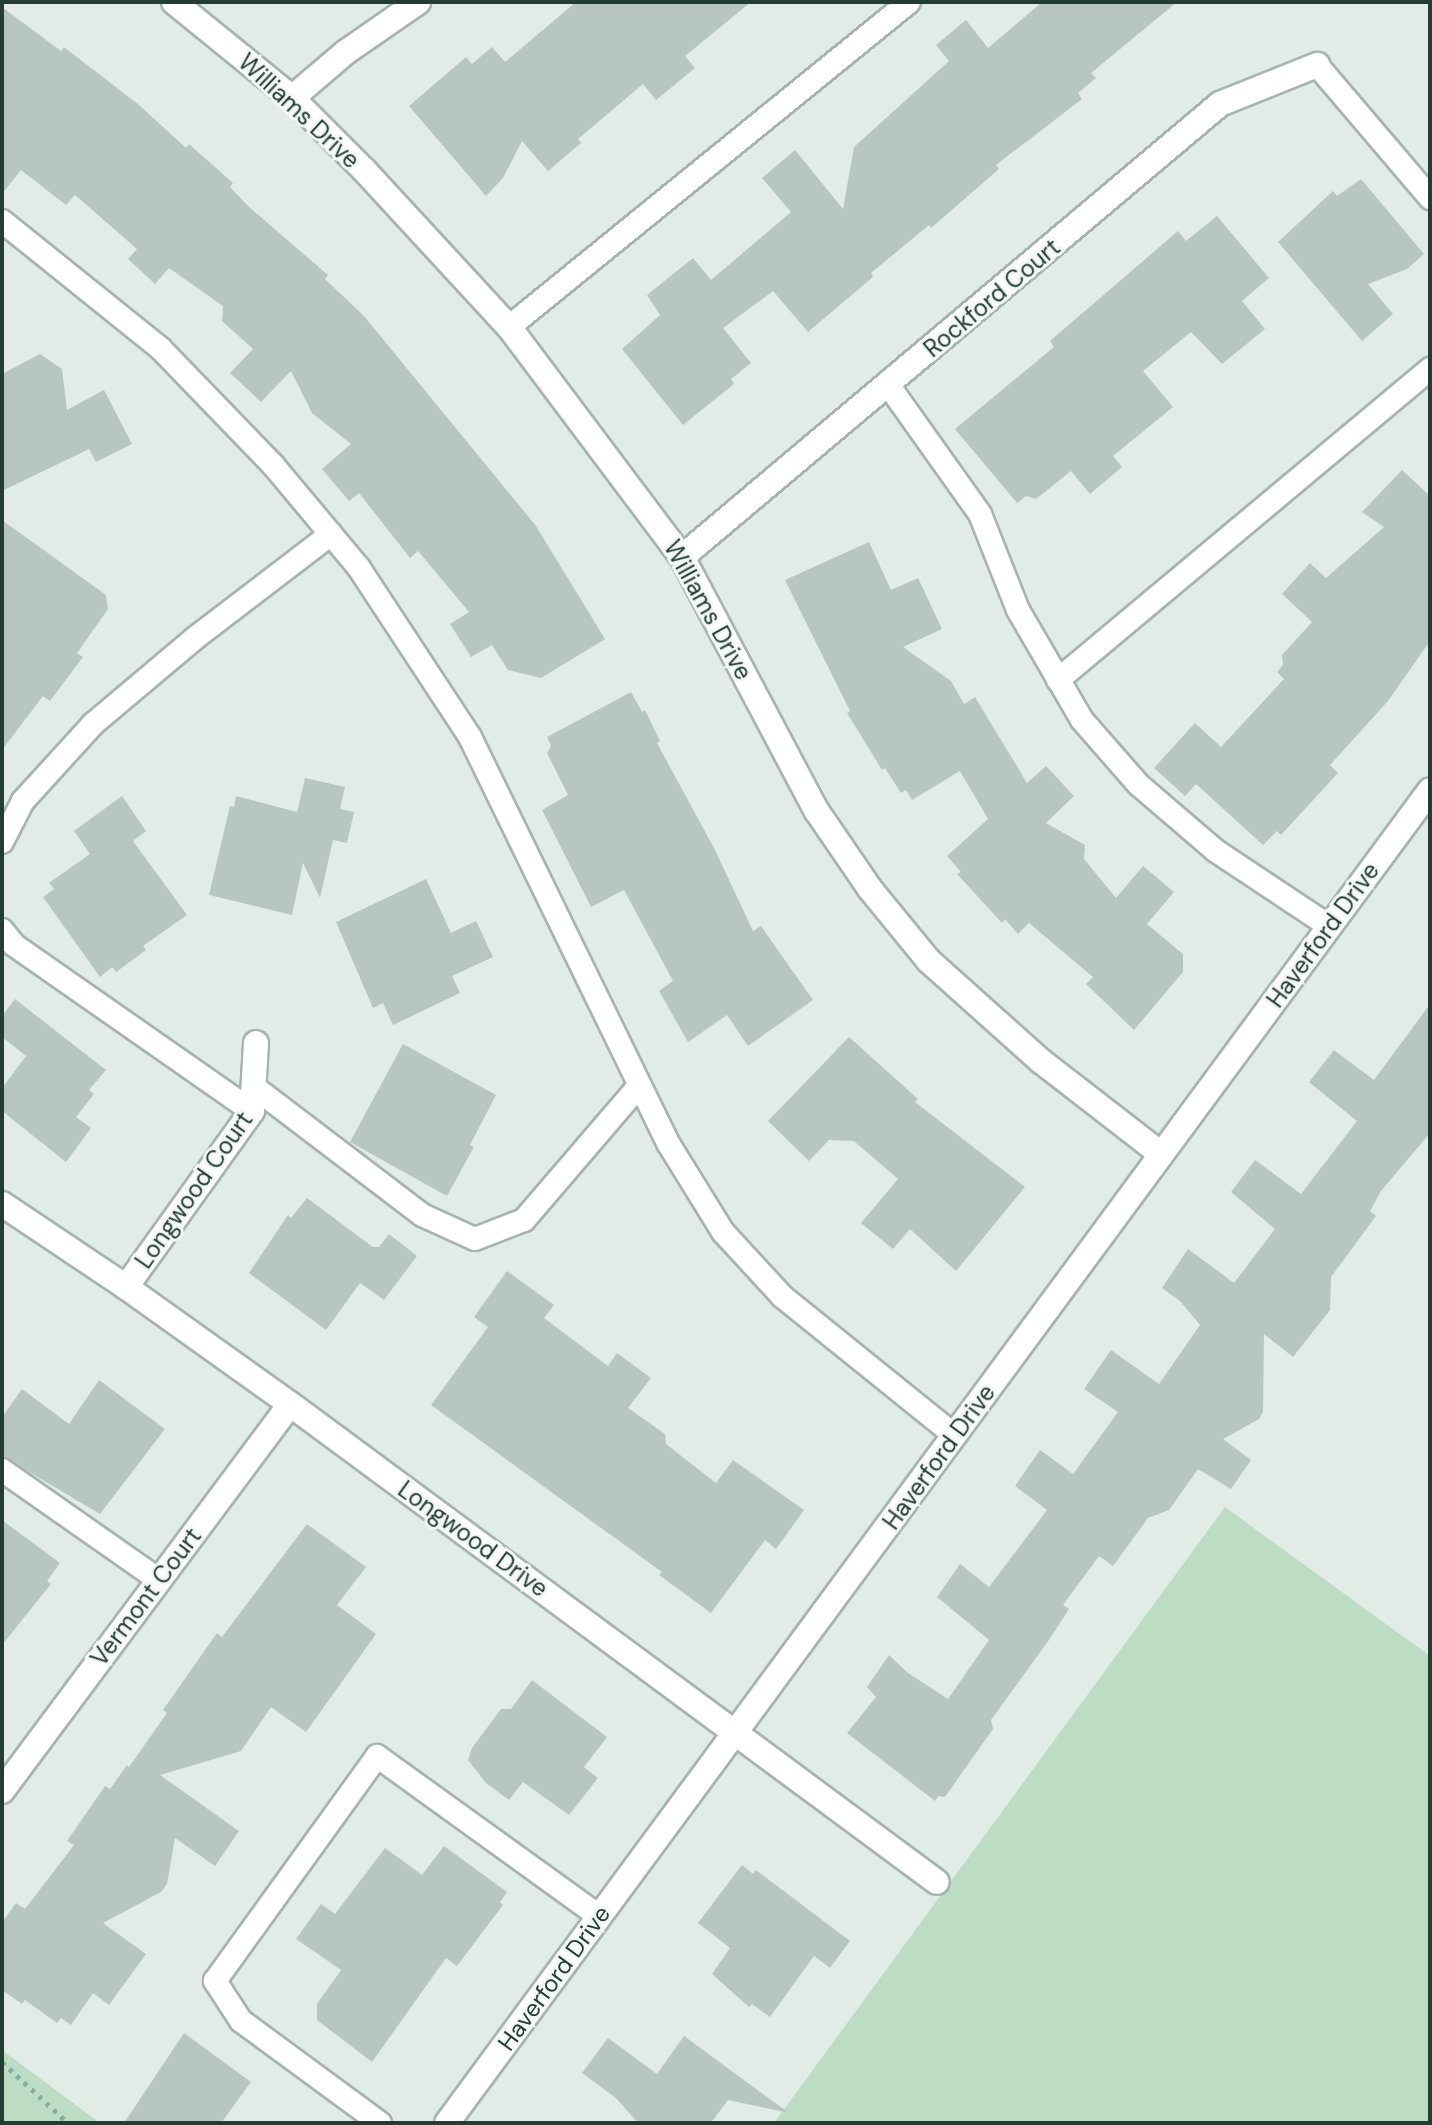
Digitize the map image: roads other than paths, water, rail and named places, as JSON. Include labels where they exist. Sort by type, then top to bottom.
[{"type":"street","name":"Williams Drive","points":[[174,2],[292,98],[364,170],[509,327],[682,557],[816,810],[880,901],[929,961],[1041,1061],[1161,1154]]},
{"type":"street","points":[[292,98],[346,52],[418,2]]},
{"type":"street","name":"Rockford Court","points":[[682,557],[889,386],[1220,104],[1317,65]]},
{"type":"street","name":"Haverford Drive","points":[[447,2123],[1430,790]]},
{"type":"street","name":"Longwood Court","points":[[126,1287],[253,1099],[256,1043]]},
{"type":"street","name":"Longwood Drive","points":[[2,1204],[126,1287],[290,1404],[937,1882]]},
{"type":"street","name":"Vermont Court","points":[[2,1791],[290,1404]]},
{"type":"lane","points":[[509,327],[909,2]]},
{"type":"lane","points":[[1317,65],[1430,198]]},
{"type":"lane","points":[[2,221],[160,348],[273,465],[359,568],[470,737],[668,1143],[723,1232],[783,1297],[954,1435]]},
{"type":"lane","points":[[1058,680],[1430,369]]},
{"type":"lane","points":[[889,386],[980,514],[1018,610],[1082,720],[1139,785],[1216,851],[1329,926]]},
{"type":"lane","points":[[2,842],[23,801],[93,724],[195,638],[331,534]]},
{"type":"lane","points":[[2,930],[14,945],[253,1099],[422,1215],[475,1239],[524,1220],[639,1086]]},
{"type":"lane","points":[[2,1470],[159,1580]]},
{"type":"lane","points":[[380,2123],[241,2021],[215,1981],[377,1756],[599,1916]]}]
